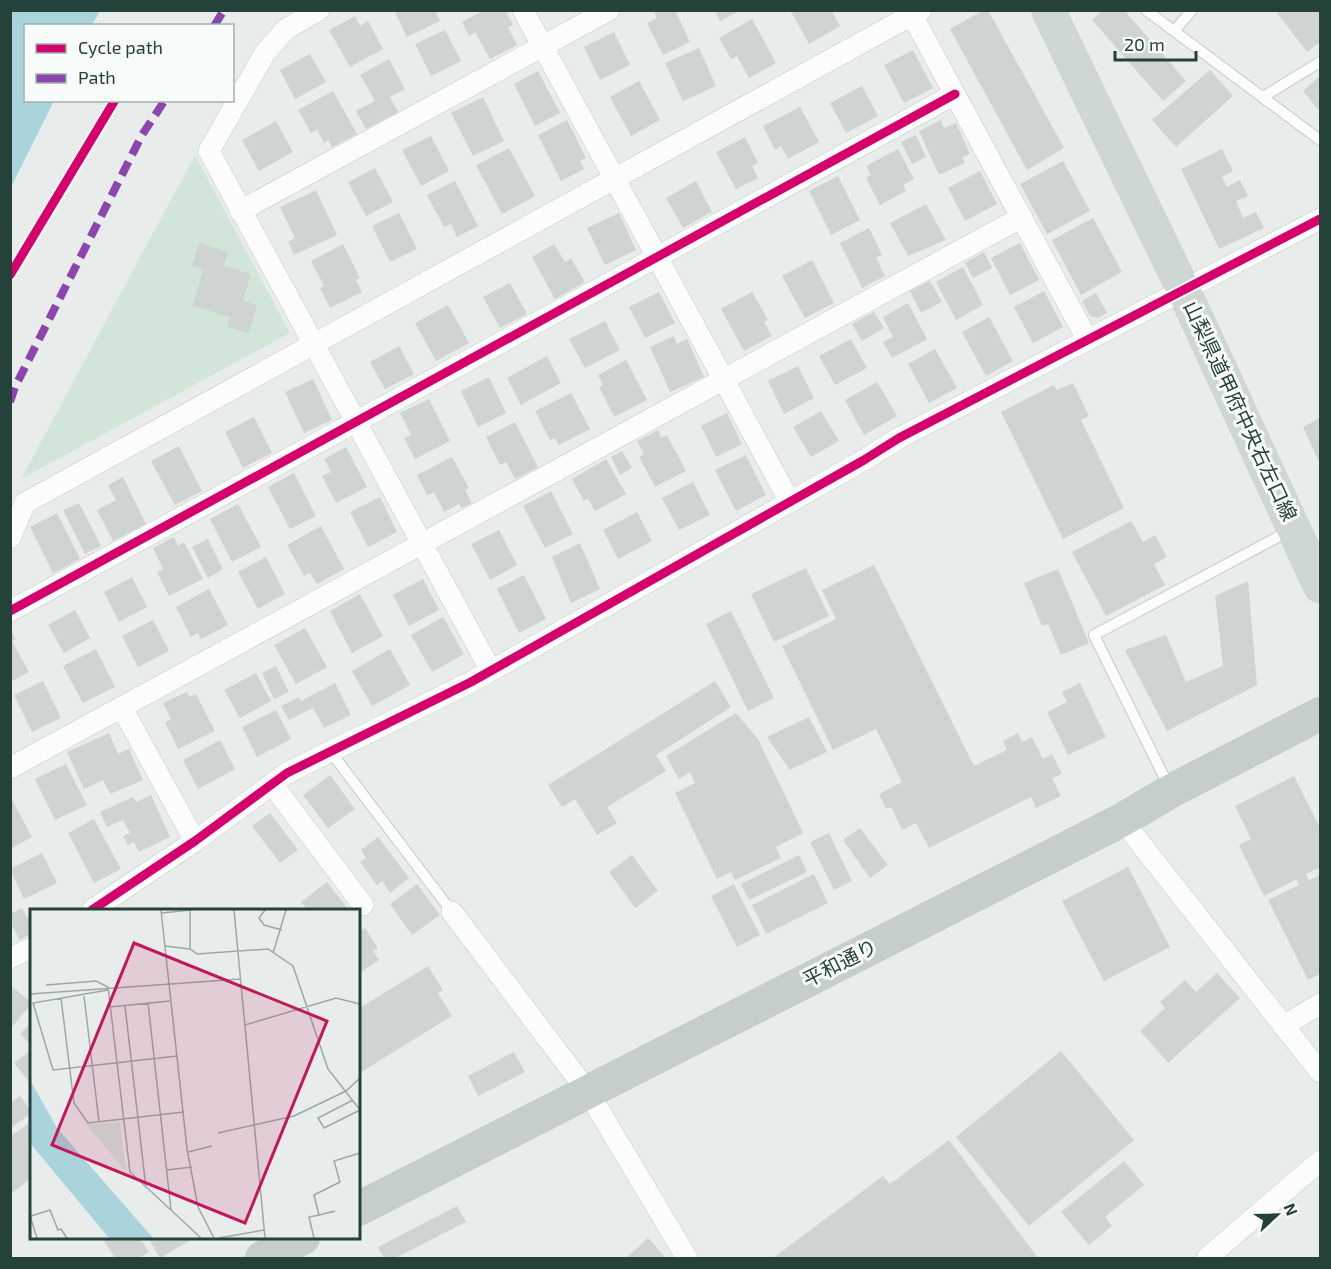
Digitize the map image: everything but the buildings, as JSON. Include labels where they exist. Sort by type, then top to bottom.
[{"type":"highway","name":"平和通り","points":[[360,1208],[1122,820],[1171,791],[1320,714]]},
{"type":"highway","points":[[262,1258],[301,1239]]},
{"type":"main road","name":"山梨県道甲府中央右左口線","points":[[1048,10],[1184,291],[1320,586]]},
{"type":"street","points":[[320,10],[286,29],[265,53],[209,151],[490,669]]},
{"type":"street","points":[[523,10],[790,502]]},
{"type":"street","points":[[240,211],[609,10]]},
{"type":"street","points":[[10,538],[25,503],[917,13],[955,94],[1087,339]]},
{"type":"street","points":[[10,611],[955,94]]},
{"type":"street","points":[[10,768],[1022,217]]},
{"type":"street","points":[[93,909],[195,841],[287,773],[471,682],[490,669],[790,502],[899,438],[1320,219]]},
{"type":"street","points":[[122,708],[195,841]]},
{"type":"street","points":[[272,784],[363,904]]},
{"type":"street","points":[[1122,820],[1320,1072]]},
{"type":"street","points":[[453,912],[588,1092],[687,1258]]},
{"type":"street","points":[[10,958],[30,949]]},
{"type":"street","points":[[1283,1026],[1320,1004]]},
{"type":"street","points":[[1207,1258],[1320,1161]]},
{"type":"lane","points":[[1146,10],[1320,140]]},
{"type":"lane","points":[[1175,30],[1192,10]]},
{"type":"lane","points":[[1263,97],[1320,62]]},
{"type":"lane","points":[[1171,791],[1094,635],[1294,528]]},
{"type":"lane","points":[[330,751],[453,912]]},
{"type":"green space","points":[[195,155],[290,333],[21,479]]},
{"type":"water","points":[[11,10],[100,11],[93,24],[24,24],[24,102],[54,102],[11,187]]},
{"type":"marked path","points":[[215,24],[224,10]]},
{"type":"marked path","points":[[10,402],[15,387],[142,135],[164,102]]},
{"type":"cycle path","points":[[10,611],[955,94]]},
{"type":"cycle path","points":[[10,275],[114,102]]},
{"type":"cycle path","points":[[93,909],[195,841],[287,773],[471,682],[899,438],[1320,219]]}]
